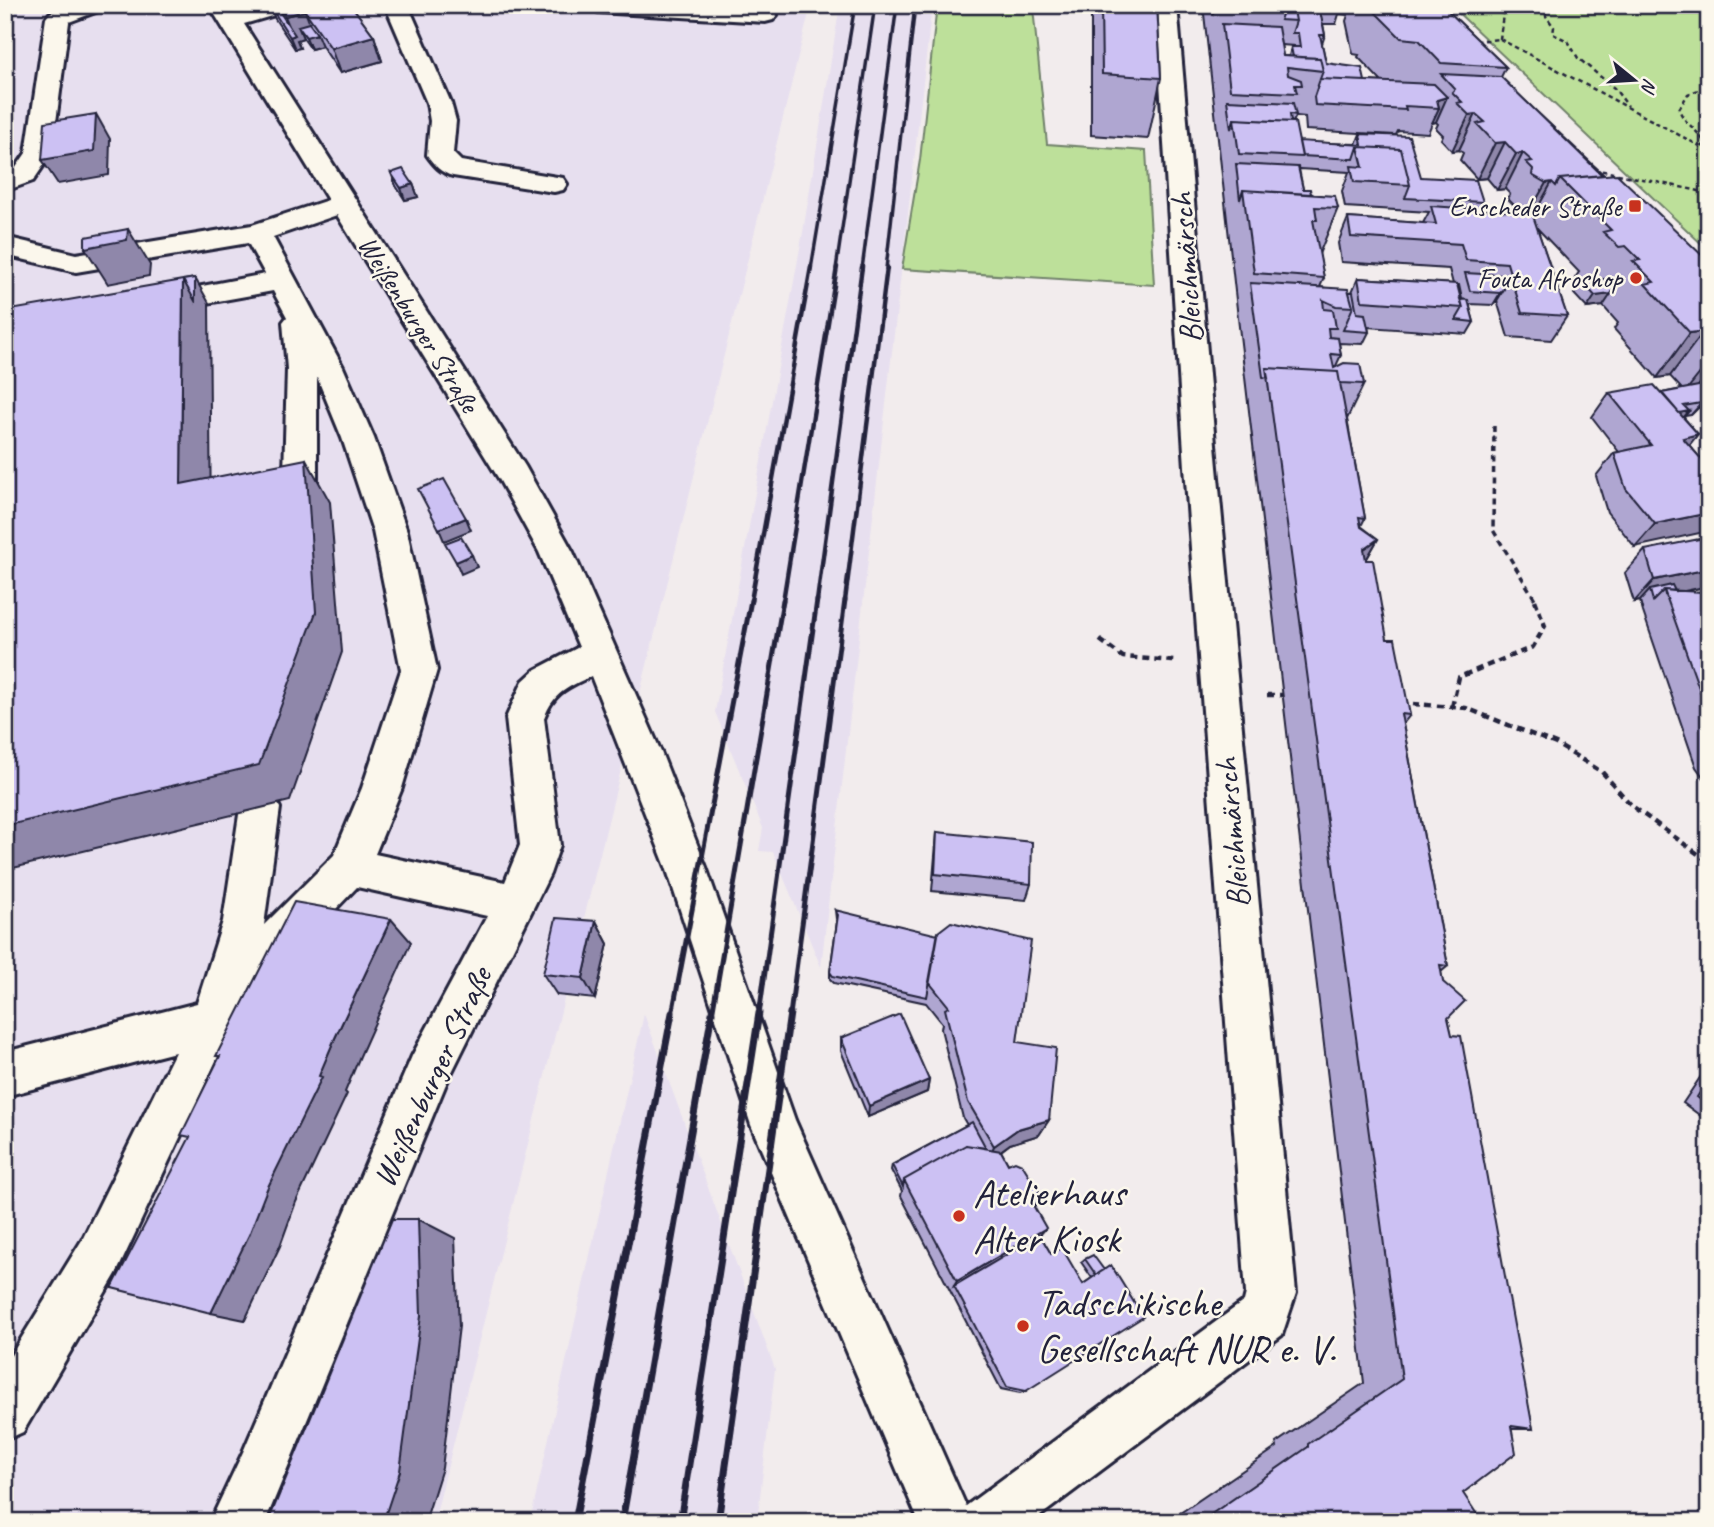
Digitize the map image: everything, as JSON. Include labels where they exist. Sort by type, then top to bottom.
[{"type":"street","points":[[5,183],[24,175],[40,153],[59,12],[93,5]]},
{"type":"street","points":[[225,13],[284,5]]},
{"type":"street","points":[[396,5],[439,103],[443,121],[440,155],[453,168],[554,184]]},
{"type":"street","points":[[598,5],[765,15]]},
{"type":"street","name":"Bleichmärsch","points":[[987,1522],[1264,1317],[1271,1293],[1217,664],[1166,5]]},
{"type":"street","name":"Weißenburger Straße","points":[[225,13],[513,474],[556,552],[642,752],[686,867],[774,1125],[946,1522]]},
{"type":"street","points":[[5,246],[76,263],[257,233],[343,204]]},
{"type":"street","points":[[5,1074],[213,1020],[267,951],[349,867],[382,788],[419,670],[382,508],[328,367],[257,233]]},
{"type":"street","points":[[207,294],[282,280]]},
{"type":"street","points":[[298,311],[302,369],[300,509]]},
{"type":"street","name":"Weißenburger Straße","points":[[237,1522],[262,1471],[428,1072],[515,903],[540,845],[538,804],[524,718],[536,692],[548,681],[598,653]]},
{"type":"street","points":[[5,1414],[99,1256],[213,1020],[244,921],[260,808]]},
{"type":"street","points":[[349,867],[515,903]]},
{"type":"path","points":[[1500,39],[1504,5]]},
{"type":"path","points":[[1545,5],[1546,16],[1555,27],[1553,34],[1568,41],[1570,49],[1611,83],[1629,108]]},
{"type":"path","points":[[1473,42],[1500,39],[1709,151]]},
{"type":"path","points":[[1702,147],[1705,144],[1703,139],[1682,118],[1679,109],[1688,94],[1709,86]]},
{"type":"path","points":[[1591,169],[1709,193]]},
{"type":"path","points":[[1452,707],[1458,677],[1533,647],[1545,626],[1536,602],[1493,530],[1491,505],[1496,461],[1494,426]]},
{"type":"path","points":[[1100,640],[1123,657],[1217,664]]},
{"type":"path","points":[[1399,703],[1466,708],[1556,744],[1602,772],[1632,806],[1709,862]]},
{"type":"shaded area","points":[[5,5],[811,5],[434,1522],[5,1522]]},
{"type":"shaded area","points":[[840,5],[932,5],[821,967],[773,852],[759,851],[763,828],[715,712],[803,232]]},
{"type":"shaded area","points":[[644,1014],[775,1369],[757,1522],[530,1522]]},
{"type":"green space","points":[[937,5],[1033,8],[1047,144],[1146,151],[1154,285],[902,269],[920,160]]},
{"type":"green space","points":[[1450,5],[1695,5],[1709,9],[1709,251]]},
{"type":"building","points":[[278,5],[351,5],[374,36],[331,48],[305,11],[285,16]]},
{"type":"building","points":[[1101,5],[1157,5],[1161,78],[1102,74]]},
{"type":"building","points":[[1225,5],[1282,5],[1283,12],[1225,9]]},
{"type":"building","points":[[1282,5],[1293,5],[1296,21],[1280,20]]},
{"type":"building","points":[[1293,5],[1338,5],[1340,12],[1320,11],[1325,35],[1320,35],[1326,63],[1362,68],[1365,81],[1320,79],[1323,71],[1320,58],[1293,57],[1291,47],[1300,47],[1298,33],[1292,33],[1296,21]]},
{"type":"building","points":[[1369,5],[1442,5],[1506,67],[1441,63],[1419,40],[1401,38],[1375,12],[1377,10],[1369,8]]},
{"type":"building","points":[[270,6],[277,8],[295,35],[290,37]]},
{"type":"building","points":[[309,23],[317,34],[306,37],[298,26]]},
{"type":"building","points":[[1222,24],[1278,27],[1283,56],[1320,58],[1323,71],[1287,67],[1288,75],[1301,80],[1302,85],[1295,85],[1297,93],[1230,90]]},
{"type":"building","points":[[1441,74],[1501,77],[1602,175],[1560,179],[1556,186],[1532,175],[1533,169],[1526,162],[1532,161],[1523,153],[1516,154],[1505,142],[1495,143],[1477,124],[1485,122],[1476,114],[1469,115],[1457,103],[1462,102],[1452,92],[1455,89]]},
{"type":"building","points":[[1320,79],[1434,84],[1447,97],[1437,100],[1439,108],[1405,106],[1406,110],[1315,105],[1314,97]]},
{"type":"building","points":[[1227,100],[1293,103],[1296,115],[1290,114],[1291,122],[1234,119],[1231,129]]},
{"type":"building","points":[[96,114],[94,151],[42,160],[45,122]]},
{"type":"building","points":[[1234,119],[1295,122],[1302,157],[1239,154]]},
{"type":"building","points":[[1360,134],[1409,136],[1421,177],[1476,180],[1483,202],[1405,198],[1410,185],[1401,149],[1358,147],[1354,159],[1302,156],[1299,141],[1362,145]]},
{"type":"building","points":[[1358,147],[1401,149],[1410,185],[1354,182],[1351,166],[1363,167]]},
{"type":"building","points":[[1236,164],[1298,167],[1303,189],[1310,189],[1311,194],[1243,190],[1240,200]]},
{"type":"building","points":[[403,169],[413,184],[401,188],[391,173]]},
{"type":"building","points":[[1617,174],[1709,262],[1709,335],[1704,331],[1690,333],[1645,284],[1654,282],[1633,261],[1640,260],[1626,246],[1619,247],[1603,232],[1611,230],[1560,179]]},
{"type":"building","points":[[1243,190],[1335,196],[1338,208],[1315,207],[1317,220],[1313,220],[1324,278],[1254,273]]},
{"type":"building","points":[[1431,206],[1532,213],[1567,316],[1522,313],[1507,263],[1466,260],[1461,244],[1351,237],[1348,218],[1436,224]]},
{"type":"building","points":[[128,229],[127,240],[85,248],[85,237]]},
{"type":"building","points":[[1465,273],[1500,275],[1504,289],[1500,293],[1470,291]]},
{"type":"building","points":[[195,278],[195,301],[183,280]]},
{"type":"building","points":[[1358,278],[1457,284],[1463,308],[1362,301]]},
{"type":"building","points":[[1605,279],[1614,289],[1611,294],[1595,296],[1582,281]]},
{"type":"building","points":[[183,280],[181,484],[306,459],[316,612],[259,765],[5,826],[5,311]]},
{"type":"building","points":[[1250,283],[1348,289],[1353,307],[1336,306],[1323,300],[1324,309],[1333,310],[1336,328],[1328,328],[1329,337],[1338,338],[1341,355],[1331,354],[1334,368],[1344,363],[1360,364],[1364,384],[1340,383],[1338,372],[1266,368],[1268,378],[1263,377]]},
{"type":"building","points":[[1349,292],[1353,292],[1357,313],[1365,314],[1369,332],[1343,330],[1353,307]]},
{"type":"building","points":[[1460,299],[1468,300],[1474,322],[1456,320],[1463,308]]},
{"type":"building","points":[[1266,368],[1338,372],[1365,518],[1359,517],[1361,527],[1378,539],[1364,549],[1366,560],[1373,560],[1387,639],[1395,639],[1410,715],[1401,714],[1448,966],[1440,965],[1443,982],[1465,1001],[1448,1018],[1452,1035],[1461,1036],[1533,1429],[1511,1426],[1516,1453],[1463,1493],[1478,1516],[1470,1522],[1200,1522],[1402,1379]]},
{"type":"building","points":[[1709,384],[1709,395],[1701,403],[1684,406],[1689,411],[1679,413],[1662,393]]},
{"type":"building","points":[[1654,385],[1698,434],[1683,438],[1709,468],[1709,513],[1655,524],[1626,489],[1614,453],[1651,445],[1609,393]]},
{"type":"building","points":[[444,479],[466,518],[439,529],[418,489]]},
{"type":"building","points":[[461,537],[472,555],[456,562],[445,543]]},
{"type":"building","points":[[1709,537],[1709,569],[1654,580],[1645,550]]},
{"type":"building","points":[[1672,585],[1675,591],[1664,590],[1653,601],[1650,590]]},
{"type":"building","points":[[1664,590],[1703,592],[1709,607],[1709,716]]},
{"type":"building","points":[[937,832],[1032,842],[1031,884],[935,874]]},
{"type":"building","points":[[294,902],[391,919],[335,1038],[319,1076],[322,1077],[267,1189],[249,1235],[211,1313],[112,1288],[190,1137],[181,1135],[220,1056],[216,1056]]},
{"type":"building","points":[[835,910],[938,935],[927,997],[833,976],[830,972],[838,915]]},
{"type":"building","points":[[556,918],[596,921],[583,978],[543,974]]},
{"type":"building","points":[[951,922],[1031,941],[1017,1042],[1056,1048],[1049,1120],[1018,1129],[994,1146],[968,1102],[945,1009],[949,1007],[929,982],[938,932]]},
{"type":"building","points":[[900,1014],[929,1080],[869,1106],[841,1038]]},
{"type":"building","points":[[1709,1079],[1709,1106],[1697,1097]]},
{"type":"building","points":[[972,1122],[986,1148],[966,1145],[904,1180],[903,1187],[892,1165]]},
{"type":"building","points":[[966,1145],[1001,1151],[1008,1164],[1015,1161],[1022,1164],[1040,1193],[1038,1202],[1033,1205],[1046,1228],[957,1281],[904,1180]]},
{"type":"building","points":[[392,1219],[418,1219],[421,1316],[400,1471],[383,1522],[268,1522]]},
{"type":"building","points":[[1040,1235],[1051,1254],[1062,1248],[1083,1284],[1111,1265],[1143,1317],[1026,1391],[1007,1387],[954,1286]]},
{"type":"building","points":[[1093,1255],[1104,1270],[1096,1275],[1085,1259]]},
{"type":"tram line","points":[[1540,115],[1617,187]]},
{"type":"railway","points":[[811,269],[855,5]]},
{"type":"railway","points":[[836,269],[875,5]]},
{"type":"railway","points":[[862,269],[897,5]]},
{"type":"railway","points":[[886,269],[915,5]]},
{"type":"railway","points":[[751,601],[811,267]]},
{"type":"railway","points":[[783,601],[837,267]]},
{"type":"railway","points":[[817,601],[862,267]]},
{"type":"railway","points":[[845,601],[887,267]]},
{"type":"railway","points":[[672,1015],[751,600]]},
{"type":"railway","points":[[712,1015],[783,600]]},
{"type":"railway","points":[[759,1015],[817,600]]},
{"type":"railway","points":[[790,1015],[845,600]]},
{"type":"railway","points":[[575,1522],[672,1013]]},
{"type":"railway","points":[[622,1522],[712,1013]]},
{"type":"railway","points":[[680,1522],[759,1013]]},
{"type":"railway","points":[[718,1522],[790,1013]]},
{"type":"place","name":"Enscheder Straße","points":[[1635,206]]},
{"type":"place","name":"Fouta Afroshop","points":[[1636,278]]},
{"type":"place","name":"Atelierhaus Alter Kiosk","points":[[959,1216]]},
{"type":"place","name":"Tadschikische Gesellschaft NUR e. V.","points":[[1023,1326]]}]
